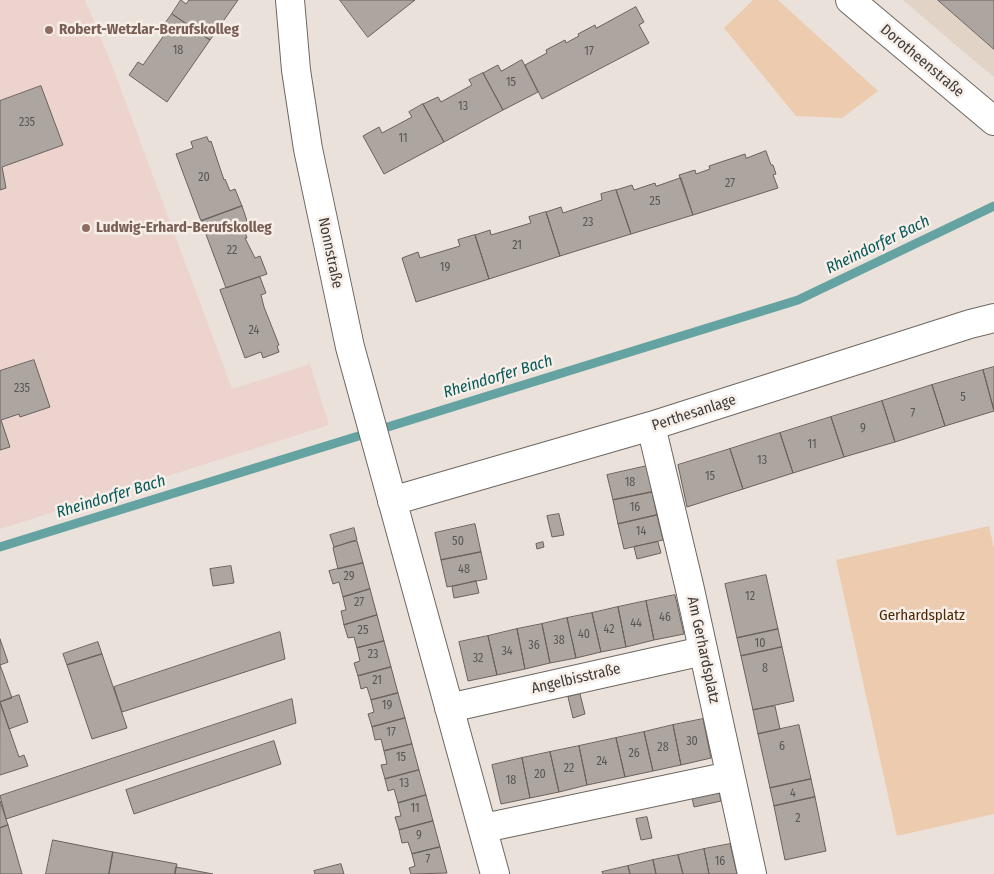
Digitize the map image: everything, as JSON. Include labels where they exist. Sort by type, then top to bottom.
[{"type":"street","name":"Nonnstraße","points":[[290,0],[296,70],[308,149],[345,325],[392,501]]},
{"type":"street","name":"Dorotheenstraße","points":[[850,0],[994,121]]},
{"type":"street","name":"Perthesanlage","points":[[392,501],[651,426],[994,318]]},
{"type":"street","name":"Am Gerhardsplatz","points":[[651,426],[752,874]]},
{"type":"street","points":[[392,501],[484,828],[495,874]]},
{"type":"street","name":"Angelbisstraße","points":[[449,708],[703,651]]},
{"type":"street","points":[[484,828],[730,776]]},
{"type":"shaded area","name":"Ludwig-Erhard-Berufskolleg","points":[[0,0],[85,0],[110,60],[232,389],[310,364],[329,425],[0,529]]},
{"type":"shaded area","points":[[903,0],[994,0],[994,77],[972,59]]},
{"type":"green space","points":[[753,0],[778,0],[878,91],[842,118],[796,116],[724,28]]},
{"type":"green space","name":"Gerhardsplatz","points":[[989,526],[994,549],[994,814],[897,836],[836,560]]},
{"type":"building","points":[[181,0],[186,4],[189,0],[238,0],[210,40],[172,14]]},
{"type":"building","points":[[340,0],[415,0],[368,37]]},
{"type":"building","points":[[938,0],[994,0],[994,49]]},
{"type":"building","points":[[636,7],[644,22],[639,25],[649,43],[542,99],[525,65],[547,53],[546,50],[565,40],[566,43],[595,25],[596,28]]},
{"type":"building","points":[[172,14],[210,40],[167,102],[129,75],[138,62],[143,65],[167,31],[162,28]]},
{"type":"building","points":[[522,60],[538,92],[503,110],[483,73],[498,65],[501,71]]},
{"type":"building","points":[[483,73],[503,110],[444,142],[423,104],[438,97],[441,102],[472,85],[469,80]]},
{"type":"building","points":[[41,86],[63,145],[2,167],[6,188],[0,190],[0,101]]},
{"type":"building","points":[[423,104],[444,142],[384,174],[363,136],[379,127],[382,133],[412,117],[409,112]]},
{"type":"building","points":[[207,137],[209,142],[211,141],[224,180],[230,191],[235,189],[242,206],[201,221],[176,154],[193,148],[191,142]]},
{"type":"building","points":[[766,151],[776,174],[773,175],[778,188],[693,215],[679,175],[695,170],[696,174],[710,169],[709,166],[745,154],[746,158]]},
{"type":"building","points":[[681,178],[693,215],[631,234],[616,190],[632,185],[634,190],[655,183],[656,186]]},
{"type":"building","points":[[616,190],[631,234],[560,256],[546,212],[561,207],[563,213],[602,200],[601,194]]},
{"type":"building","points":[[242,206],[248,224],[243,226],[247,238],[245,238],[255,258],[260,256],[267,274],[226,288],[201,221]]},
{"type":"building","points":[[546,212],[560,256],[489,279],[475,235],[490,230],[491,235],[531,223],[529,217]]},
{"type":"building","points":[[475,235],[489,279],[416,302],[402,258],[418,252],[420,258],[460,246],[458,240]]},
{"type":"building","points":[[260,277],[266,293],[261,295],[264,307],[279,345],[277,346],[279,352],[263,358],[261,352],[245,358],[220,290]]},
{"type":"building","points":[[34,360],[50,407],[20,417],[19,414],[1,420],[10,447],[0,450],[0,371]]},
{"type":"building","points":[[994,367],[994,410],[983,370]]},
{"type":"building","points":[[983,370],[994,411],[945,426],[932,385]]},
{"type":"building","points":[[932,385],[945,426],[895,442],[882,401]]},
{"type":"building","points":[[882,401],[895,442],[844,457],[831,417]]},
{"type":"building","points":[[831,417],[844,457],[793,473],[780,433]]},
{"type":"building","points":[[780,433],[793,473],[743,489],[730,449]]},
{"type":"building","points":[[730,449],[743,489],[687,507],[678,465]]},
{"type":"building","points":[[647,466],[652,492],[613,500],[607,475]]},
{"type":"building","points":[[652,492],[657,515],[618,524],[613,500]]},
{"type":"building","points":[[559,514],[564,535],[552,537],[547,516]]},
{"type":"building","points":[[657,515],[663,540],[624,549],[618,524]]},
{"type":"building","points":[[475,524],[481,552],[441,560],[435,533]]},
{"type":"building","points":[[354,528],[357,540],[334,547],[330,535]]},
{"type":"building","points":[[357,541],[363,563],[338,569],[333,548]]},
{"type":"building","points":[[543,542],[544,547],[537,549],[536,544]]},
{"type":"building","points":[[658,542],[661,553],[637,559],[634,547]]},
{"type":"building","points":[[481,552],[487,579],[447,587],[441,560]]},
{"type":"building","points":[[363,563],[370,589],[343,597],[339,582],[333,584],[329,571]]},
{"type":"building","points":[[231,566],[234,583],[213,586],[210,569]]},
{"type":"building","points":[[766,575],[778,629],[737,638],[725,584]]},
{"type":"building","points":[[476,581],[479,593],[454,598],[452,587]]},
{"type":"building","points":[[370,589],[377,615],[344,625],[341,611],[346,610],[343,597]]},
{"type":"building","points":[[675,595],[684,634],[654,640],[646,601]]},
{"type":"building","points":[[646,601],[654,640],[626,647],[618,607]]},
{"type":"building","points":[[618,607],[626,647],[601,652],[592,613]]},
{"type":"building","points":[[592,613],[601,652],[576,658],[567,618]]},
{"type":"building","points":[[377,615],[384,641],[357,648],[354,637],[348,638],[344,625]]},
{"type":"building","points":[[567,618],[576,658],[550,663],[542,624]]},
{"type":"building","points":[[542,624],[550,663],[525,669],[517,629]]},
{"type":"building","points":[[517,629],[525,669],[497,675],[488,636]]},
{"type":"building","points":[[778,629],[782,647],[741,656],[737,638]]},
{"type":"building","points":[[280,632],[285,659],[122,712],[114,687]]},
{"type":"building","points":[[488,636],[497,675],[468,681],[459,642]]},
{"type":"building","points":[[0,639],[8,662],[0,665]]},
{"type":"building","points":[[384,641],[391,667],[358,676],[354,663],[360,661],[357,648]]},
{"type":"building","points":[[98,642],[102,654],[67,665],[63,654]]},
{"type":"building","points":[[782,647],[794,701],[753,710],[741,656]]},
{"type":"building","points":[[102,654],[127,728],[92,739],[67,665]]},
{"type":"building","points":[[0,665],[12,698],[0,702]]},
{"type":"building","points":[[391,667],[398,693],[371,700],[367,687],[361,689],[358,676]]},
{"type":"building","points":[[398,693],[405,718],[372,727],[368,714],[374,712],[371,700]]},
{"type":"building","points":[[580,694],[585,714],[573,718],[568,697]]},
{"type":"building","points":[[19,695],[28,722],[9,729],[0,702]]},
{"type":"building","points":[[292,699],[296,723],[6,819],[0,796]]},
{"type":"building","points":[[0,702],[19,757],[24,755],[28,766],[0,775]]},
{"type":"building","points":[[775,706],[780,729],[758,734],[753,710]]},
{"type":"building","points":[[405,718],[412,744],[384,751],[381,739],[375,740],[372,727]]},
{"type":"building","points":[[703,719],[711,758],[681,765],[673,725]]},
{"type":"building","points":[[673,725],[681,765],[653,771],[644,732]]},
{"type":"building","points":[[799,725],[811,779],[770,788],[758,734]]},
{"type":"building","points":[[644,732],[653,771],[625,777],[616,738]]},
{"type":"building","points":[[616,738],[625,777],[587,785],[579,746]]},
{"type":"building","points":[[274,741],[281,764],[134,814],[126,790]]},
{"type":"building","points":[[412,744],[419,770],[385,779],[381,765],[387,764],[384,751]]},
{"type":"building","points":[[579,746],[587,785],[559,792],[550,752]]},
{"type":"building","points":[[550,752],[559,792],[530,798],[522,758]]},
{"type":"building","points":[[522,758],[530,798],[501,804],[492,765]]},
{"type":"building","points":[[419,770],[426,795],[398,803],[394,789],[388,791],[385,779]]},
{"type":"building","points":[[811,779],[815,797],[774,806],[770,788]]},
{"type":"building","points":[[718,788],[721,801],[694,807],[691,793]]},
{"type":"building","points":[[426,795],[433,821],[399,830],[395,817],[401,816],[398,803]]},
{"type":"building","points":[[815,797],[826,851],[785,860],[774,806]]},
{"type":"building","points":[[0,801],[8,825],[0,828]]},
{"type":"building","points":[[647,817],[652,838],[641,840],[636,819]]},
{"type":"building","points":[[433,821],[440,847],[412,854],[408,842],[402,843],[399,830]]},
{"type":"building","points":[[8,825],[22,874],[0,874],[0,828]]},
{"type":"building","points":[[53,840],[113,852],[109,874],[46,874]]},
{"type":"building","points":[[730,844],[737,874],[709,874],[704,849]]},
{"type":"building","points":[[440,847],[447,873],[411,874],[409,868],[415,866],[412,854]]},
{"type":"building","points":[[704,849],[709,874],[683,874],[678,855]]},
{"type":"building","points":[[113,852],[177,864],[175,874],[109,874]]},
{"type":"building","points":[[678,855],[683,874],[656,874],[653,860]]},
{"type":"building","points":[[653,860],[656,874],[630,874],[628,866]]},
{"type":"building","points":[[341,864],[344,874],[315,874],[314,871]]},
{"type":"building","points":[[628,866],[630,874],[603,874],[602,872]]},
{"type":"building","points":[[176,867],[213,874],[175,874]]},
{"type":"waterway","name":"Rheindorfer Bach","points":[[0,547],[798,300],[994,206]]},
{"type":"place","name":"Robert-Wetzlar-Berufskolleg","points":[[49,30]]},
{"type":"place","name":"Ludwig-Erhard-Berufskolleg","points":[[86,228]]}]
